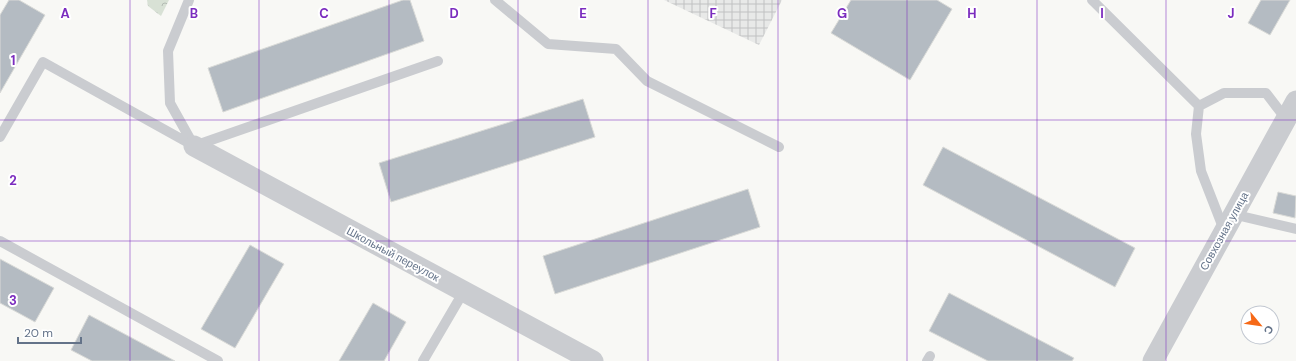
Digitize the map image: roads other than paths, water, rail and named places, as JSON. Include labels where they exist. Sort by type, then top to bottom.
[{"type":"street","name":"Совхозная улица","points":[[1153,361],[1228,222],[1291,110]]},
{"type":"street","name":"Школьный переулок","points":[[194,146],[593,361]]},
{"type":"lane","points":[[190,0],[168,51],[170,103],[194,146]]},
{"type":"lane","points":[[495,0],[548,44],[616,49],[647,81],[779,147]]},
{"type":"lane","points":[[1092,0],[1199,106]]},
{"type":"lane","points":[[0,137],[43,62],[194,146],[438,61]]},
{"type":"lane","points":[[1199,106],[1224,93],[1266,93],[1291,110]]},
{"type":"lane","points":[[1199,106],[1196,134],[1201,171],[1228,222],[1296,229]]},
{"type":"lane","points":[[0,241],[218,361]]},
{"type":"lane","points":[[423,361],[464,292]]}]
